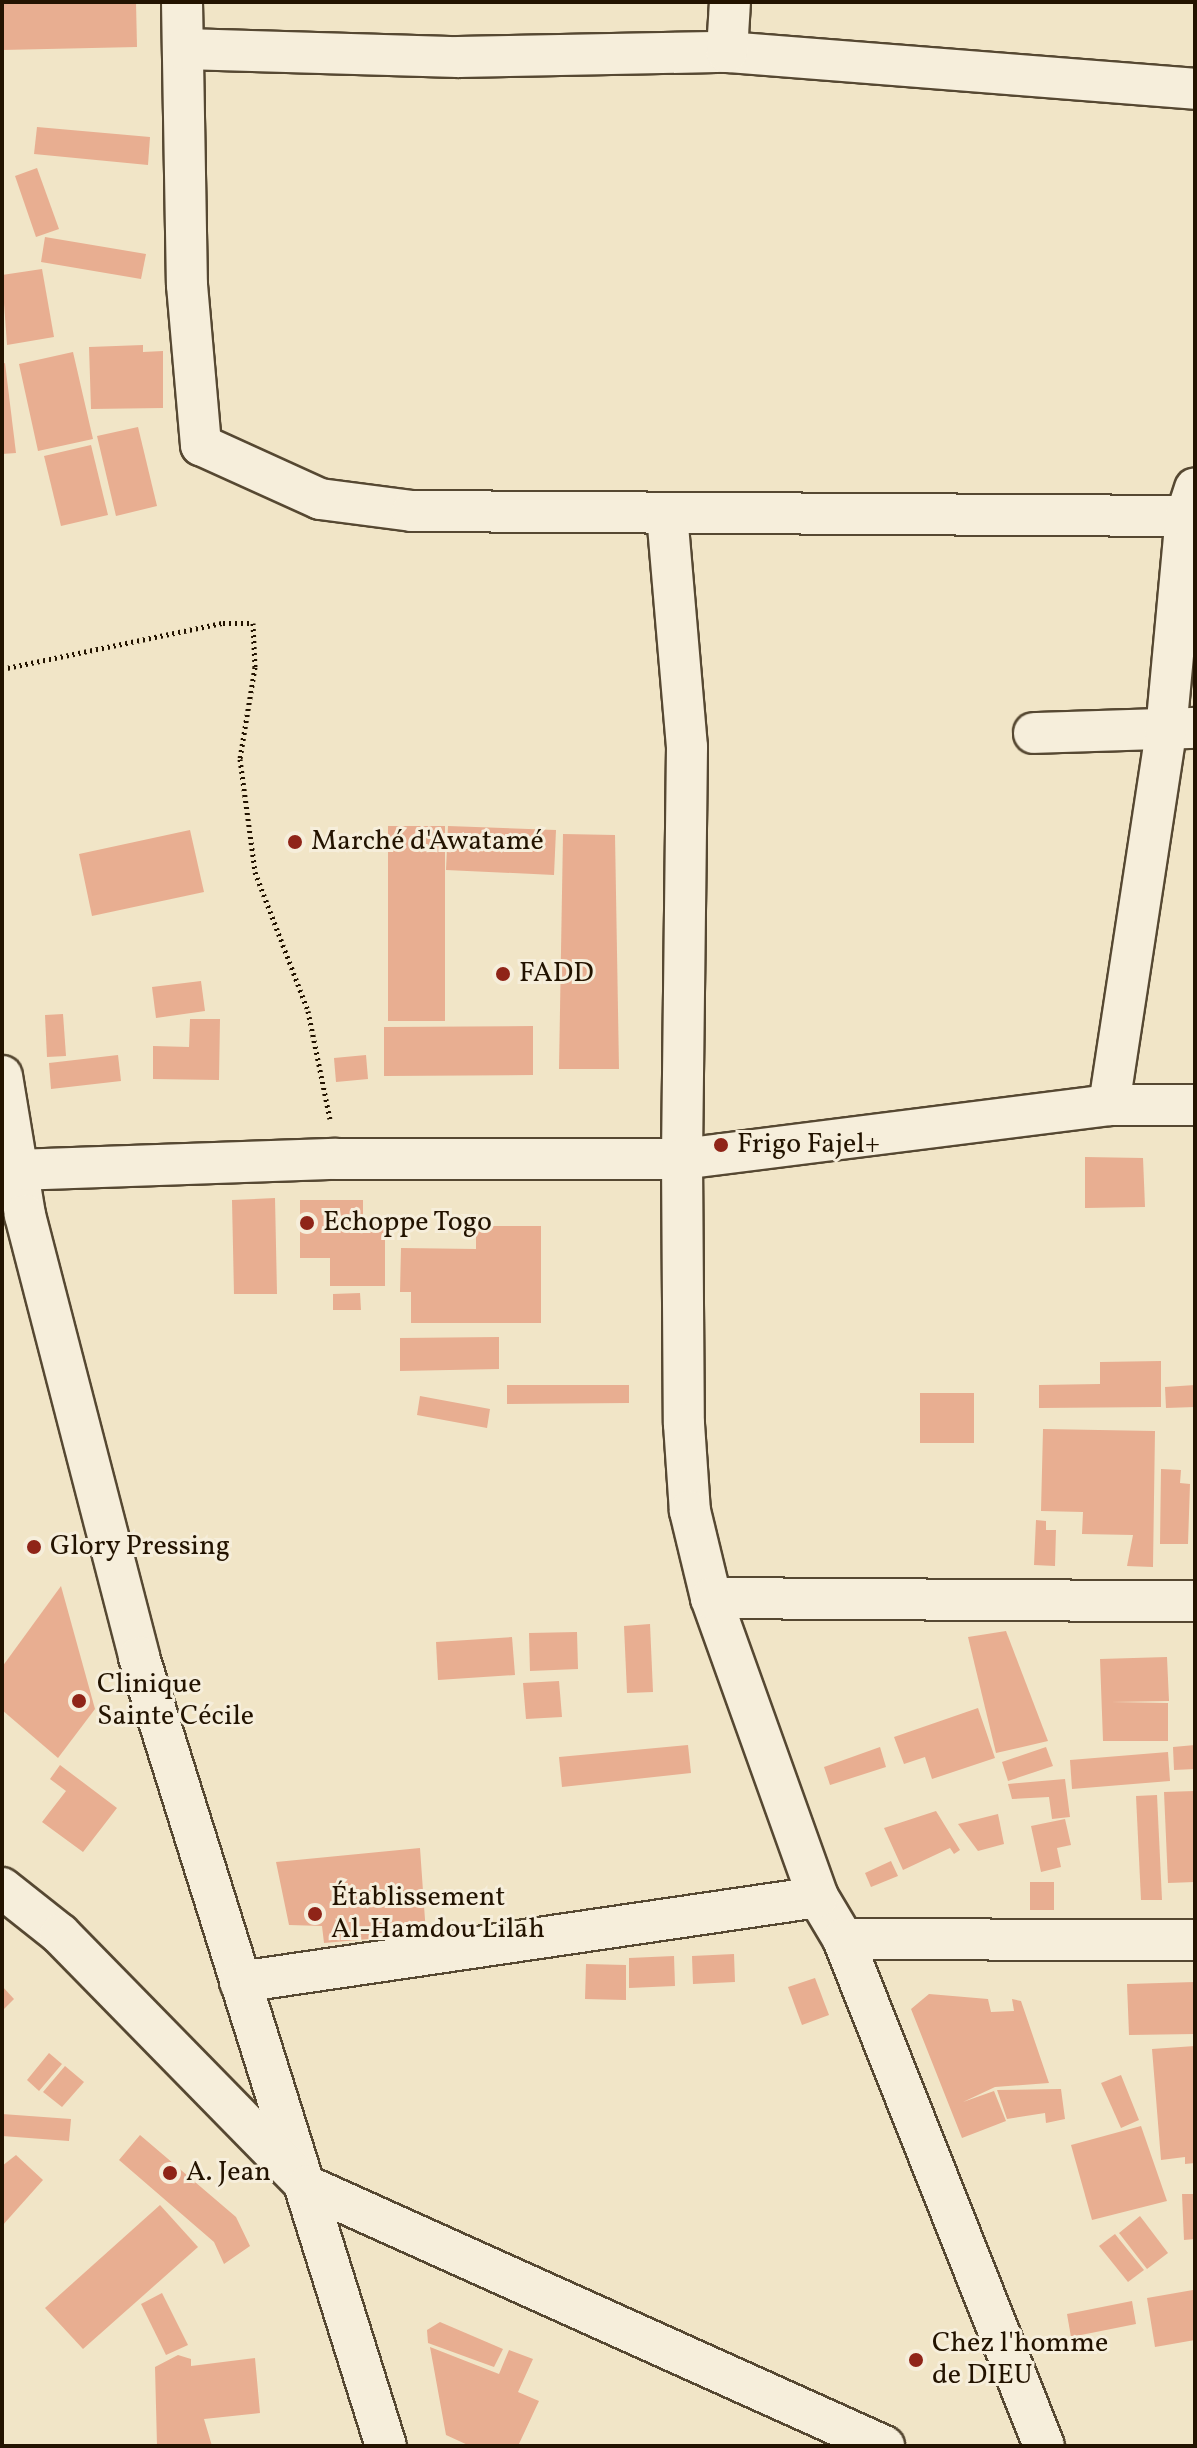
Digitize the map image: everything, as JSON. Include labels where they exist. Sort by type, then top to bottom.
[{"type":"street","points":[[182,2],[187,285],[201,445],[320,499],[412,511],[667,514],[1190,502],[1180,730],[1109,1105]]},
{"type":"street","points":[[727,52],[730,2]]},
{"type":"street","points":[[184,49],[458,57],[727,52],[1195,89]]},
{"type":"street","points":[[667,514],[687,747],[682,1159],[689,1497],[711,1598],[818,1897],[843,1939],[1044,2446]]},
{"type":"street","points":[[1034,733],[1180,730]]},
{"type":"street","points":[[2,1076],[16,1170],[13,1216],[139,1657],[386,2446]]},
{"type":"street","points":[[16,1170],[336,1159],[682,1159],[1109,1105],[1195,1105]]},
{"type":"street","points":[[711,1598],[1195,1601]]},
{"type":"street","points":[[2,1888],[60,1934],[307,2186],[884,2446]]},
{"type":"street","points":[[240,1982],[818,1897]]},
{"type":"street","points":[[843,1939],[1195,1940]]},
{"type":"path","points":[[2,669],[223,623],[253,623],[255,667],[240,759],[255,872],[308,1011],[336,1159]]},
{"type":"building","points":[[2,2],[136,2],[137,47],[2,50]]},
{"type":"building","points":[[37,127],[150,137],[148,165],[34,154]]},
{"type":"building","points":[[37,168],[59,229],[36,237],[15,176]]},
{"type":"building","points":[[45,237],[146,254],[141,279],[41,262]]},
{"type":"building","points":[[42,269],[54,337],[7,345],[2,275]]},
{"type":"building","points":[[143,345],[143,352],[163,351],[163,408],[91,409],[89,347]]},
{"type":"building","points":[[73,352],[93,439],[38,451],[19,364]]},
{"type":"building","points":[[5,363],[16,453],[2,454],[2,364]]},
{"type":"building","points":[[138,427],[157,506],[116,516],[97,436]]},
{"type":"building","points":[[91,445],[108,515],[61,526],[44,456]]},
{"type":"building","points":[[388,826],[445,826],[445,1021],[388,1021]]},
{"type":"building","points":[[448,826],[556,830],[554,875],[446,870]]},
{"type":"building","points":[[190,830],[204,892],[92,916],[79,854]]},
{"type":"building","points":[[563,834],[615,835],[619,1069],[559,1069]]},
{"type":"building","points":[[201,981],[205,1011],[156,1018],[152,987]]},
{"type":"building","points":[[63,1014],[66,1056],[47,1057],[45,1015]]},
{"type":"building","points":[[190,1019],[220,1019],[219,1080],[153,1079],[153,1046],[189,1047]]},
{"type":"building","points":[[533,1026],[533,1075],[384,1076],[384,1027]]},
{"type":"building","points":[[118,1055],[121,1081],[51,1089],[49,1063]]},
{"type":"building","points":[[366,1055],[368,1079],[336,1082],[334,1058]]},
{"type":"building","points":[[1085,1157],[1143,1158],[1145,1207],[1085,1208]]},
{"type":"building","points":[[275,1198],[277,1294],[234,1294],[232,1200]]},
{"type":"building","points":[[300,1200],[363,1200],[363,1224],[385,1224],[385,1286],[330,1286],[330,1258],[300,1258]]},
{"type":"building","points":[[476,1226],[541,1226],[541,1323],[411,1323],[411,1292],[400,1292],[401,1248],[476,1249]]},
{"type":"building","points":[[360,1293],[361,1310],[333,1310],[333,1294]]},
{"type":"building","points":[[499,1337],[499,1369],[400,1371],[400,1338]]},
{"type":"building","points":[[1161,1361],[1161,1407],[1039,1408],[1039,1385],[1100,1384],[1100,1362]]},
{"type":"building","points":[[507,1385],[629,1385],[629,1403],[507,1404]]},
{"type":"building","points":[[1195,1385],[1195,1407],[1166,1408],[1165,1387]]},
{"type":"building","points":[[920,1393],[974,1393],[974,1443],[920,1443]]},
{"type":"building","points":[[420,1396],[490,1409],[487,1428],[417,1415]]},
{"type":"building","points":[[1043,1429],[1155,1431],[1153,1567],[1127,1566],[1133,1535],[1082,1534],[1083,1512],[1041,1511]]},
{"type":"building","points":[[1161,1469],[1181,1470],[1180,1483],[1190,1484],[1188,1544],[1160,1544]]},
{"type":"building","points":[[1036,1520],[1046,1521],[1046,1530],[1056,1530],[1055,1566],[1034,1565]]},
{"type":"building","points":[[61,1586],[95,1709],[58,1758],[2,1710],[2,1667]]},
{"type":"building","points":[[650,1624],[653,1692],[627,1693],[624,1626]]},
{"type":"building","points":[[1006,1631],[1048,1741],[996,1753],[968,1637]]},
{"type":"building","points":[[577,1632],[578,1669],[530,1671],[529,1633]]},
{"type":"building","points":[[512,1637],[515,1675],[438,1680],[436,1642]]},
{"type":"building","points":[[1167,1657],[1169,1701],[1111,1702],[1168,1703],[1168,1741],[1103,1741],[1100,1659]]},
{"type":"building","points":[[559,1681],[562,1717],[526,1719],[523,1683]]},
{"type":"building","points":[[978,1708],[995,1758],[932,1779],[925,1757],[904,1764],[894,1737]]},
{"type":"building","points":[[688,1745],[691,1773],[562,1787],[559,1757]]},
{"type":"building","points":[[1195,1745],[1195,1769],[1174,1770],[1173,1747]]},
{"type":"building","points":[[880,1747],[886,1767],[830,1785],[824,1767]]},
{"type":"building","points":[[1046,1747],[1053,1766],[1008,1781],[1002,1762]]},
{"type":"building","points":[[1168,1752],[1170,1781],[1072,1789],[1070,1760]]},
{"type":"building","points":[[60,1765],[117,1808],[83,1852],[42,1822],[66,1791],[50,1779]]},
{"type":"building","points":[[1065,1779],[1070,1817],[1052,1819],[1049,1797],[1012,1799],[1008,1784]]},
{"type":"building","points":[[1195,1791],[1195,1882],[1168,1883],[1164,1792]]},
{"type":"building","points":[[1157,1795],[1162,1900],[1141,1900],[1136,1796]]},
{"type":"building","points":[[936,1811],[960,1850],[954,1854],[950,1848],[903,1870],[884,1828]]},
{"type":"building","points":[[998,1814],[1004,1844],[978,1851],[958,1824]]},
{"type":"building","points":[[1065,1819],[1071,1845],[1057,1848],[1061,1867],[1041,1872],[1031,1826]]},
{"type":"building","points":[[420,1848],[426,1934],[324,1943],[322,1926],[289,1925],[276,1862]]},
{"type":"building","points":[[891,1861],[898,1876],[871,1887],[865,1873]]},
{"type":"building","points":[[1030,1882],[1054,1882],[1054,1910],[1030,1910]]},
{"type":"building","points":[[734,1954],[735,1982],[693,1984],[692,1956]]},
{"type":"building","points":[[674,1956],[675,1986],[629,1988],[629,1958]]},
{"type":"building","points":[[586,1964],[626,1965],[626,2000],[585,1999]]},
{"type":"building","points":[[815,1978],[829,2015],[802,2025],[788,1987]]},
{"type":"building","points":[[1195,1982],[1195,2034],[1129,2035],[1127,1984]]},
{"type":"building","points":[[2,1986],[14,1999],[2,2011]]},
{"type":"building","points":[[929,1994],[988,1999],[991,2012],[1014,2011],[1012,1999],[1021,2001],[1049,2083],[995,2087],[963,2102],[994,2091],[1006,2121],[962,2138],[911,2009]]},
{"type":"building","points":[[1195,2046],[1195,2163],[1185,2164],[1185,2157],[1161,2160],[1152,2049]]},
{"type":"building","points":[[49,2053],[62,2064],[39,2091],[27,2080]]},
{"type":"building","points":[[65,2066],[84,2082],[62,2107],[43,2092]]},
{"type":"building","points":[[1121,2075],[1139,2120],[1121,2128],[1101,2083]]},
{"type":"building","points":[[1061,2089],[1065,2119],[1046,2123],[1045,2113],[1007,2119],[997,2090]]},
{"type":"building","points":[[2,2114],[71,2119],[69,2141],[2,2136]]},
{"type":"building","points":[[1141,2126],[1167,2201],[1092,2220],[1071,2145]]},
{"type":"building","points":[[140,2135],[236,2217],[250,2246],[224,2264],[214,2242],[119,2160]]},
{"type":"building","points":[[16,2155],[43,2180],[2,2226],[2,2166]]},
{"type":"building","points":[[1182,2194],[1195,2194],[1195,2239],[1184,2240]]},
{"type":"building","points":[[160,2205],[198,2247],[83,2349],[45,2308]]},
{"type":"building","points":[[1140,2216],[1168,2253],[1147,2269],[1119,2233]]},
{"type":"building","points":[[1115,2234],[1144,2270],[1128,2282],[1099,2246]]},
{"type":"building","points":[[1193,2290],[1195,2340],[1155,2347],[1147,2298]]},
{"type":"building","points":[[162,2293],[188,2345],[166,2355],[141,2304]]},
{"type":"building","points":[[1132,2301],[1136,2324],[1071,2337],[1067,2314]]},
{"type":"building","points":[[440,2322],[503,2349],[494,2367],[428,2343],[427,2330]]},
{"type":"building","points":[[430,2347],[499,2374],[509,2350],[533,2359],[518,2392],[539,2401],[518,2446],[470,2446],[446,2435]]},
{"type":"building","points":[[178,2355],[191,2359],[191,2366],[255,2358],[260,2413],[204,2419],[212,2446],[157,2446],[155,2367]]},
{"type":"place","name":"Marché d'Awatamé","points":[[295,842]]},
{"type":"place","name":"FADD","points":[[503,974]]},
{"type":"place","name":"Frigo Fajel+","points":[[721,1145]]},
{"type":"place","name":"Echoppe Togo","points":[[307,1223]]},
{"type":"place","name":"Glory Pressing","points":[[34,1547]]},
{"type":"place","name":"Clinique Sainte Cécile","points":[[79,1701]]},
{"type":"place","name":"Établissement Al-Hamdou Lilah","points":[[315,1914]]},
{"type":"place","name":"A. Jean","points":[[170,2173]]},
{"type":"place","name":"Chez l'homme de DIEU","points":[[916,2360]]}]
